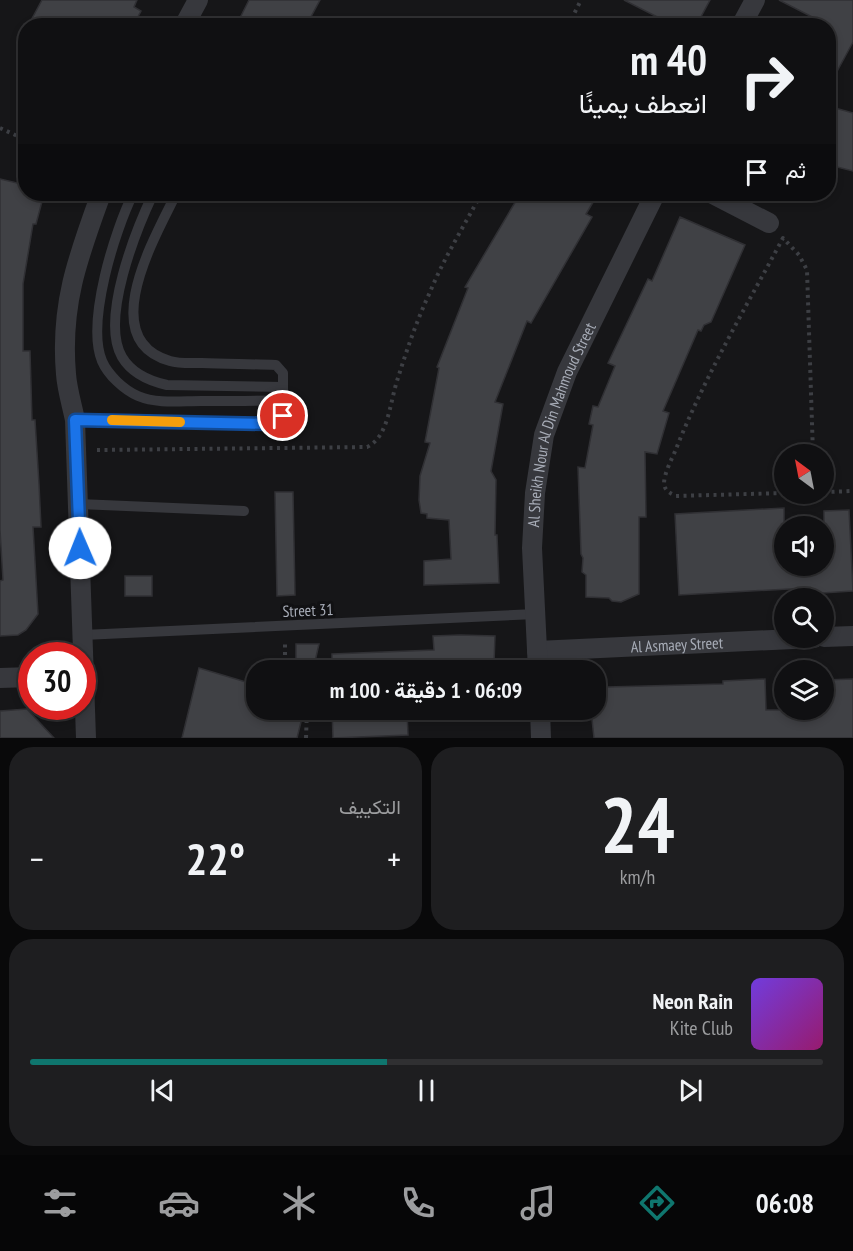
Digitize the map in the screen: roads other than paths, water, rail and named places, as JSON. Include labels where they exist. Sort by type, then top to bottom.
[{"type":"street","points":[[188,18],[198,0]]},
{"type":"street","points":[[745,18],[755,0]]},
{"type":"street","points":[[82,642],[75,420],[66,365],[65,333],[70,289],[82,246],[98,201]]},
{"type":"street","name":"Al Sheikh Nour Al Din Mahmoud Street","points":[[537,660],[532,548],[535,493],[544,435],[567,372],[652,201]]},
{"type":"street","points":[[727,201],[769,223]]},
{"type":"street","points":[[834,637],[853,636]]},
{"type":"street","name":"Al Asmaey Street","points":[[537,651],[774,640]]},
{"type":"street","points":[[0,678],[18,677]]},
{"type":"street","points":[[85,720],[86,738]]},
{"type":"street","points":[[540,720],[541,738]]},
{"type":"lane","points":[[131,201],[107,266],[99,307],[98,339],[102,361],[117,382],[138,396],[162,401],[283,400]]},
{"type":"lane","points":[[150,201],[121,280],[116,309],[116,339],[122,357],[133,371],[149,381],[167,385],[283,387]]},
{"type":"lane","points":[[75,420],[274,424],[279,422],[283,416],[283,373],[276,365],[173,362],[155,356],[141,343],[134,326],[133,308],[138,282],[173,201]]},
{"type":"lane","points":[[79,504],[244,511]]},
{"type":"lane","name":"Street 31","points":[[82,635],[535,614]]}]
